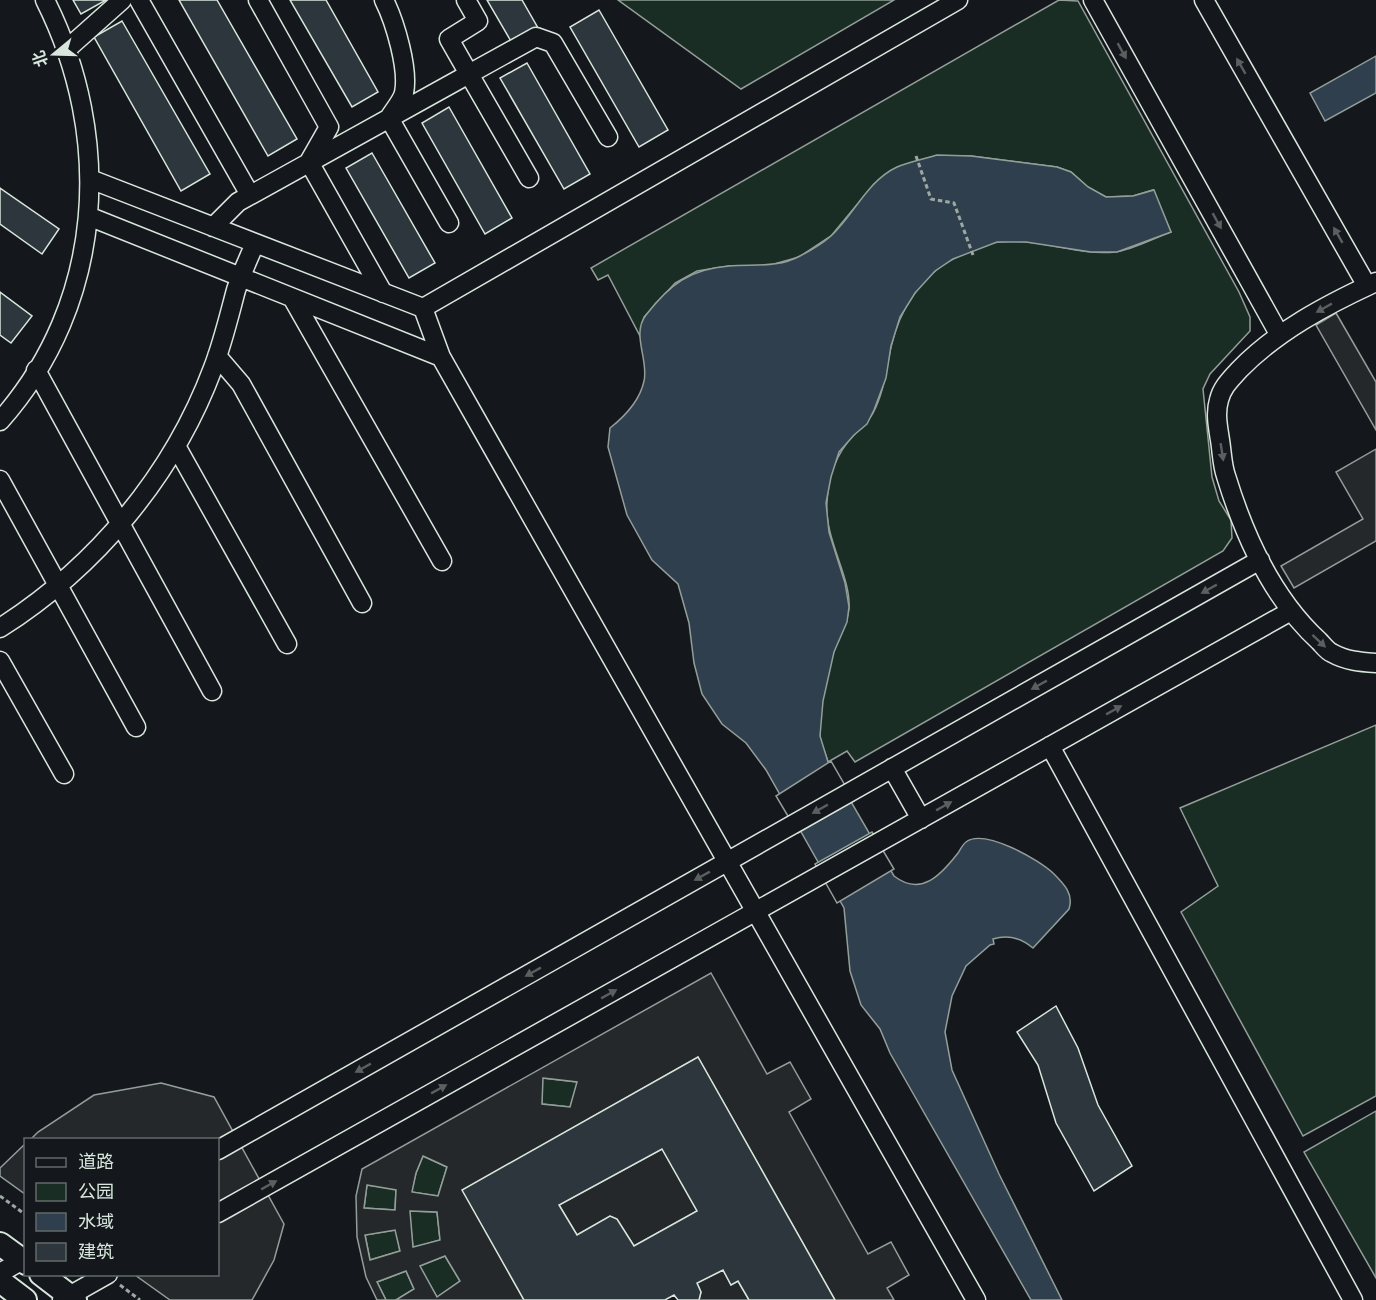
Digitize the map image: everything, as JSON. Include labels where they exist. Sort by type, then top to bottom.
[{"type":"main road","points":[[0,1244],[24,1260]]},
{"type":"main road","points":[[42,1276],[69,1299]]},
{"type":"main road","points":[[0,1281],[25,1300]]},
{"type":"lane","points":[[0,421],[23,391],[53,339],[72,293],[82,255],[88,216],[90,179],[88,136],[83,107],[67,50],[45,0]]},
{"type":"lane","points":[[67,50],[122,0]]},
{"type":"lane","points":[[139,0],[250,195]]},
{"type":"lane","points":[[258,0],[329,128],[309,162]]},
{"type":"lane","points":[[466,0],[478,21],[449,39],[530,178]]},
{"type":"lane","points":[[423,308],[958,0]]},
{"type":"lane","points":[[1093,0],[1280,334]]},
{"type":"lane","points":[[1204,0],[1371,284],[1280,334],[1251,358],[1226,384],[1219,399],[1216,417],[1225,474],[1241,519],[1260,560],[1291,611],[1331,653],[1354,662],[1376,663]]},
{"type":"lane","points":[[389,118],[404,94],[405,76],[390,2]]},
{"type":"lane","points":[[213,227],[238,202],[536,38],[553,43],[608,137]]},
{"type":"lane","points":[[389,118],[448,223]]},
{"type":"lane","points":[[309,162],[383,293]]},
{"type":"lane","points":[[90,179],[423,308],[441,357],[976,1300]]},
{"type":"lane","points":[[88,216],[441,357]]},
{"type":"lane","points":[[0,628],[37,603],[100,547],[154,482],[196,408],[217,356],[241,278],[255,243]]},
{"type":"lane","points":[[293,299],[442,561]]},
{"type":"lane","points":[[217,356],[241,384],[362,603]]},
{"type":"lane","points":[[36,370],[212,691]]},
{"type":"lane","points":[[176,446],[287,644]]},
{"type":"lane","points":[[0,480],[136,727]]},
{"type":"lane","points":[[219,1149],[1260,560]]},
{"type":"lane","points":[[219,1212],[1291,611]]},
{"type":"lane","points":[[0,662],[64,774]]},
{"type":"lane","points":[[1050,747],[1353,1300]]},
{"type":"lane","points":[[892,768],[921,819]]},
{"type":"lane","points":[[0,1272],[24,1260]]},
{"type":"lane","points":[[69,1299],[105,1276]]},
{"type":"path","points":[[916,156],[931,199],[954,203],[974,255]]},
{"type":"path","points":[[0,1196],[24,1214]]},
{"type":"path","points":[[108,1276],[140,1300]]},
{"type":"green space","points":[[618,0],[894,0],[741,89]]},
{"type":"green space","points":[[1059,0],[1078,1],[1239,292],[1250,317],[1250,331],[1210,374],[1203,389],[1212,477],[1219,501],[1231,520],[1232,538],[1223,551],[855,762],[847,751],[828,762],[820,736],[822,706],[831,659],[845,625],[849,608],[846,583],[829,530],[827,502],[829,484],[842,451],[868,420],[877,405],[895,334],[913,295],[943,265],[987,244],[1027,242],[1100,253],[1122,251],[1171,232],[1153,190],[1133,196],[1106,197],[1088,187],[1071,172],[1057,167],[971,156],[936,156],[896,168],[874,184],[831,236],[799,257],[767,266],[729,266],[697,271],[675,283],[644,317],[640,336],[608,275],[598,280],[591,268]]},
{"type":"green space","points":[[1376,725],[1376,1096],[1303,1136],[1181,912],[1218,886],[1180,808]]},
{"type":"green space","points":[[542,1078],[578,1082],[570,1107],[542,1104]]},
{"type":"green space","points":[[1376,1111],[1376,1278],[1304,1152]]},
{"type":"green space","points":[[423,1156],[447,1167],[438,1196],[411,1192]]},
{"type":"green space","points":[[367,1185],[396,1189],[395,1210],[364,1208]]},
{"type":"green space","points":[[409,1211],[437,1212],[440,1240],[413,1248]]},
{"type":"green space","points":[[396,1230],[400,1251],[370,1260],[365,1235]]},
{"type":"green space","points":[[445,1256],[460,1281],[437,1297],[419,1266]]},
{"type":"green space","points":[[406,1271],[414,1289],[396,1300],[386,1300],[377,1282]]},
{"type":"shaded area","points":[[1336,313],[1376,382],[1376,430],[1316,325]]},
{"type":"shaded area","points":[[1376,449],[1376,541],[1294,588],[1281,566],[1363,519],[1336,472]]},
{"type":"shaded area","points":[[711,973],[767,1074],[790,1062],[811,1099],[789,1112],[868,1254],[891,1242],[909,1275],[887,1288],[894,1300],[835,1300],[698,1057],[463,1190],[524,1300],[396,1300],[414,1289],[406,1271],[377,1282],[386,1300],[377,1300],[366,1277],[357,1237],[356,1196],[362,1169]],"holes":[[[543,1078],[577,1082],[570,1107],[542,1104]],[[423,1156],[447,1167],[438,1196],[412,1192]],[[367,1185],[396,1190],[395,1210],[364,1208]],[[410,1211],[437,1212],[440,1240],[413,1247]],[[395,1230],[400,1251],[370,1260],[365,1235]],[[445,1256],[460,1281],[437,1297],[420,1266]]]},
{"type":"shaded area","points":[[161,1083],[214,1097],[284,1224],[274,1260],[252,1300],[170,1300],[136,1276],[219,1276],[219,1138],[32,1138],[94,1095]]},
{"type":"shaded area","points":[[24,1145],[24,1193],[0,1176],[0,1168]]},
{"type":"shaded area","points":[[662,1149],[697,1211],[634,1246],[617,1219],[610,1216],[577,1235],[559,1205]]},
{"type":"shaded area","points":[[723,1270],[731,1285],[738,1281],[749,1300],[699,1300],[701,1292],[697,1283]]},
{"type":"water","points":[[1376,56],[1376,93],[1325,121],[1310,93]]},
{"type":"water","points":[[937,155],[971,156],[1057,167],[1071,172],[1088,187],[1106,197],[1133,196],[1154,190],[1171,232],[1117,252],[1091,252],[1026,242],[997,242],[953,259],[935,271],[915,293],[900,317],[891,346],[886,378],[874,410],[867,424],[839,452],[826,503],[829,532],[845,583],[849,607],[847,622],[834,652],[823,701],[820,736],[828,762],[894,876],[913,884],[930,881],[945,869],[966,842],[985,839],[998,842],[1037,861],[1058,878],[1069,894],[1069,909],[1033,948],[1014,938],[993,939],[994,944],[966,966],[952,996],[945,1032],[952,1070],[999,1174],[1062,1300],[1031,1300],[890,1053],[880,1029],[861,1005],[850,971],[844,908],[766,770],[746,743],[722,724],[702,694],[694,663],[689,623],[678,584],[652,560],[627,515],[608,447],[610,428],[631,407],[644,381],[640,339],[642,322],[655,304],[673,287],[692,275],[715,268],[774,264],[800,256],[831,236],[869,189],[886,173],[902,165]]},
{"type":"pier","points":[[831,761],[854,801],[798,833],[776,796]]},
{"type":"pier","points":[[872,832],[894,869],[837,903],[815,864]]},
{"type":"building","points":[[73,0],[106,0],[81,14]]},
{"type":"building","points":[[179,0],[217,0],[297,139],[268,156]]},
{"type":"building","points":[[290,0],[326,0],[378,92],[352,107]]},
{"type":"building","points":[[487,0],[522,0],[538,28],[512,43]]},
{"type":"building","points":[[599,10],[668,130],[639,147],[570,27]]},
{"type":"building","points":[[122,21],[210,174],[181,191],[94,37]]},
{"type":"building","points":[[527,63],[590,174],[564,189],[500,78]]},
{"type":"building","points":[[449,107],[512,218],[485,234],[422,123]]},
{"type":"building","points":[[372,153],[435,263],[409,278],[346,168]]},
{"type":"building","points":[[0,188],[59,229],[42,254],[0,224]]},
{"type":"building","points":[[0,292],[32,316],[11,343],[0,335]]},
{"type":"building","points":[[1056,1006],[1078,1048],[1098,1105],[1132,1166],[1094,1191],[1056,1123],[1038,1065],[1017,1032]]},
{"type":"building","points":[[698,1057],[835,1300],[749,1300],[738,1281],[731,1285],[723,1270],[697,1283],[701,1292],[699,1300],[678,1300],[674,1295],[665,1300],[524,1300],[462,1190]],"holes":[[[662,1149],[697,1211],[634,1246],[617,1219],[610,1216],[577,1235],[559,1205]]]}]
